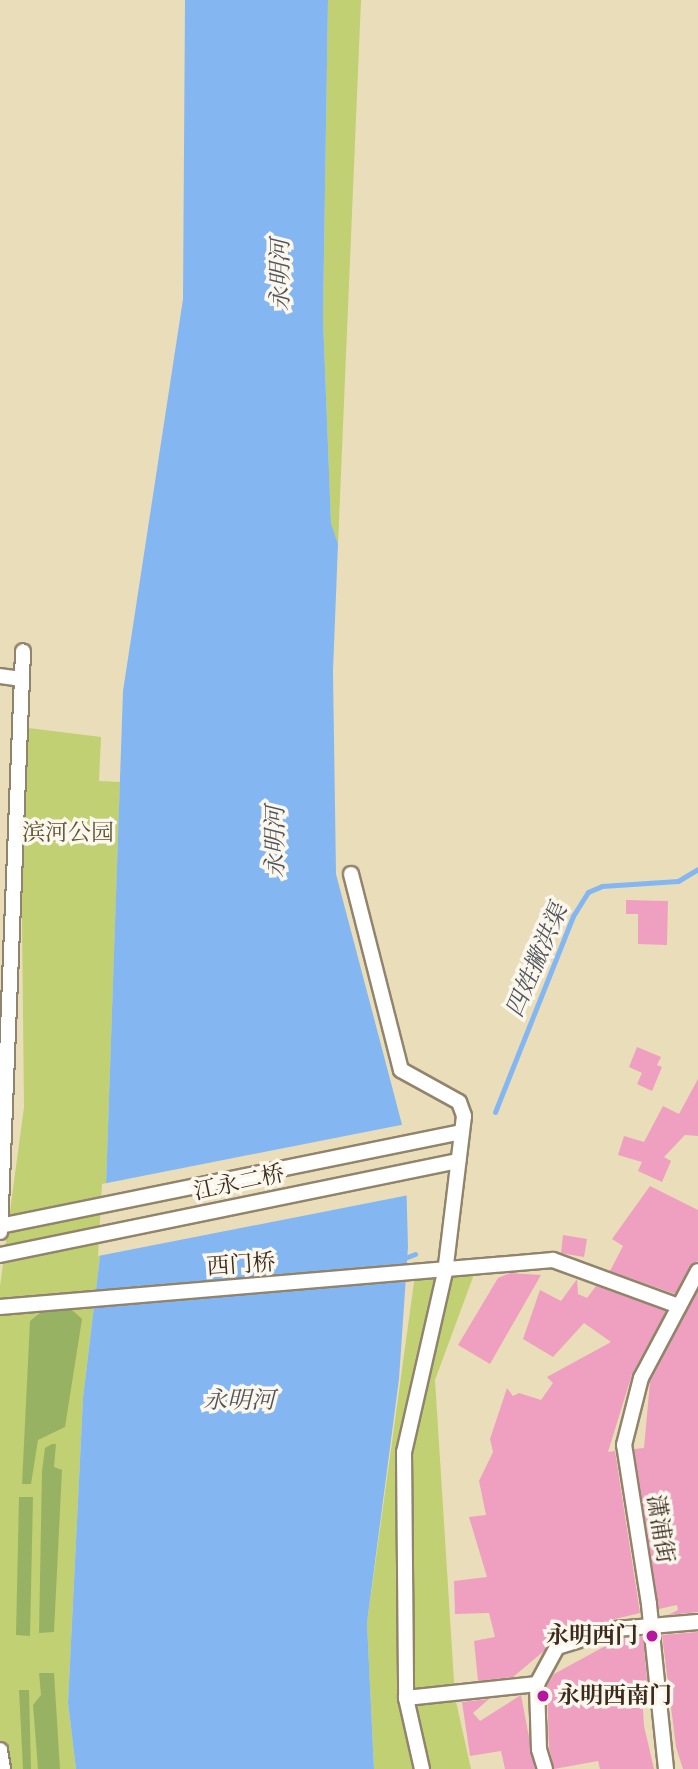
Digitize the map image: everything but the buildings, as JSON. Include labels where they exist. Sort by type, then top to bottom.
[{"type":"street","points":[[0,1232],[23,651]]},
{"type":"street","points":[[0,676],[22,678]]},
{"type":"street","points":[[351,874],[401,1070],[459,1102],[462,1132],[445,1272],[404,1452],[406,1698],[422,1769]]},
{"type":"street","name":"江永二桥","points":[[0,1226],[462,1132]]},
{"type":"street","name":"江永二桥","points":[[0,1255],[458,1161]]},
{"type":"street","name":"西门桥","points":[[0,1307],[415,1275],[553,1261],[679,1306]]},
{"type":"street","name":"潇浦街","points":[[666,1769],[651,1627],[624,1445],[641,1378],[698,1271]]},
{"type":"street","points":[[545,1769],[539,1749],[537,1684],[558,1647],[616,1629],[698,1622]]},
{"type":"street","points":[[406,1698],[537,1684]]},
{"type":"street","points":[[0,1750],[3,1769]]},
{"type":"green space","points":[[328,0],[361,0],[338,544],[331,523],[323,318]]},
{"type":"green space","name":"滨河公园","points":[[20,727],[101,737],[99,781],[120,782],[105,1214],[83,1398],[68,1703],[76,1769],[4,1769],[0,1744],[0,1286],[24,1107]]},
{"type":"green space","points":[[476,1269],[435,1380],[455,1697],[471,1769],[374,1769],[367,1623],[415,1275]]},
{"type":"green space","points":[[71,1309],[82,1319],[65,1427],[38,1440],[31,1484],[22,1484],[30,1321],[40,1313]]},
{"type":"green space","points":[[56,1444],[54,1467],[62,1470],[54,1632],[39,1633],[42,1471],[45,1448]]},
{"type":"green space","points":[[19,1497],[33,1497],[30,1636],[16,1635]]},
{"type":"green space","points":[[39,1673],[54,1673],[60,1769],[38,1769],[33,1705],[41,1695]]},
{"type":"green space","points":[[19,1690],[29,1690],[31,1769],[23,1769]]},
{"type":"water","name":"永明河","points":[[185,0],[328,0],[323,318],[331,523],[338,544],[333,671],[336,874],[405,1136],[408,1247],[399,1379],[367,1623],[374,1769],[76,1769],[68,1703],[83,1398],[105,1214],[123,691],[183,299]]},
{"type":"pier","points":[[406,1124],[409,1195],[98,1256],[102,1184]]},
{"type":"waterway","name":"四姓撇洪渠","points":[[495,1112],[573,916],[588,892],[602,886],[678,881],[698,869]]},
{"type":"waterway","points":[[402,1259],[415,1254]]},
{"type":"place","name":"永明西门","points":[[652,1636]]},
{"type":"place","name":"永明西南门","points":[[543,1696]]}]
